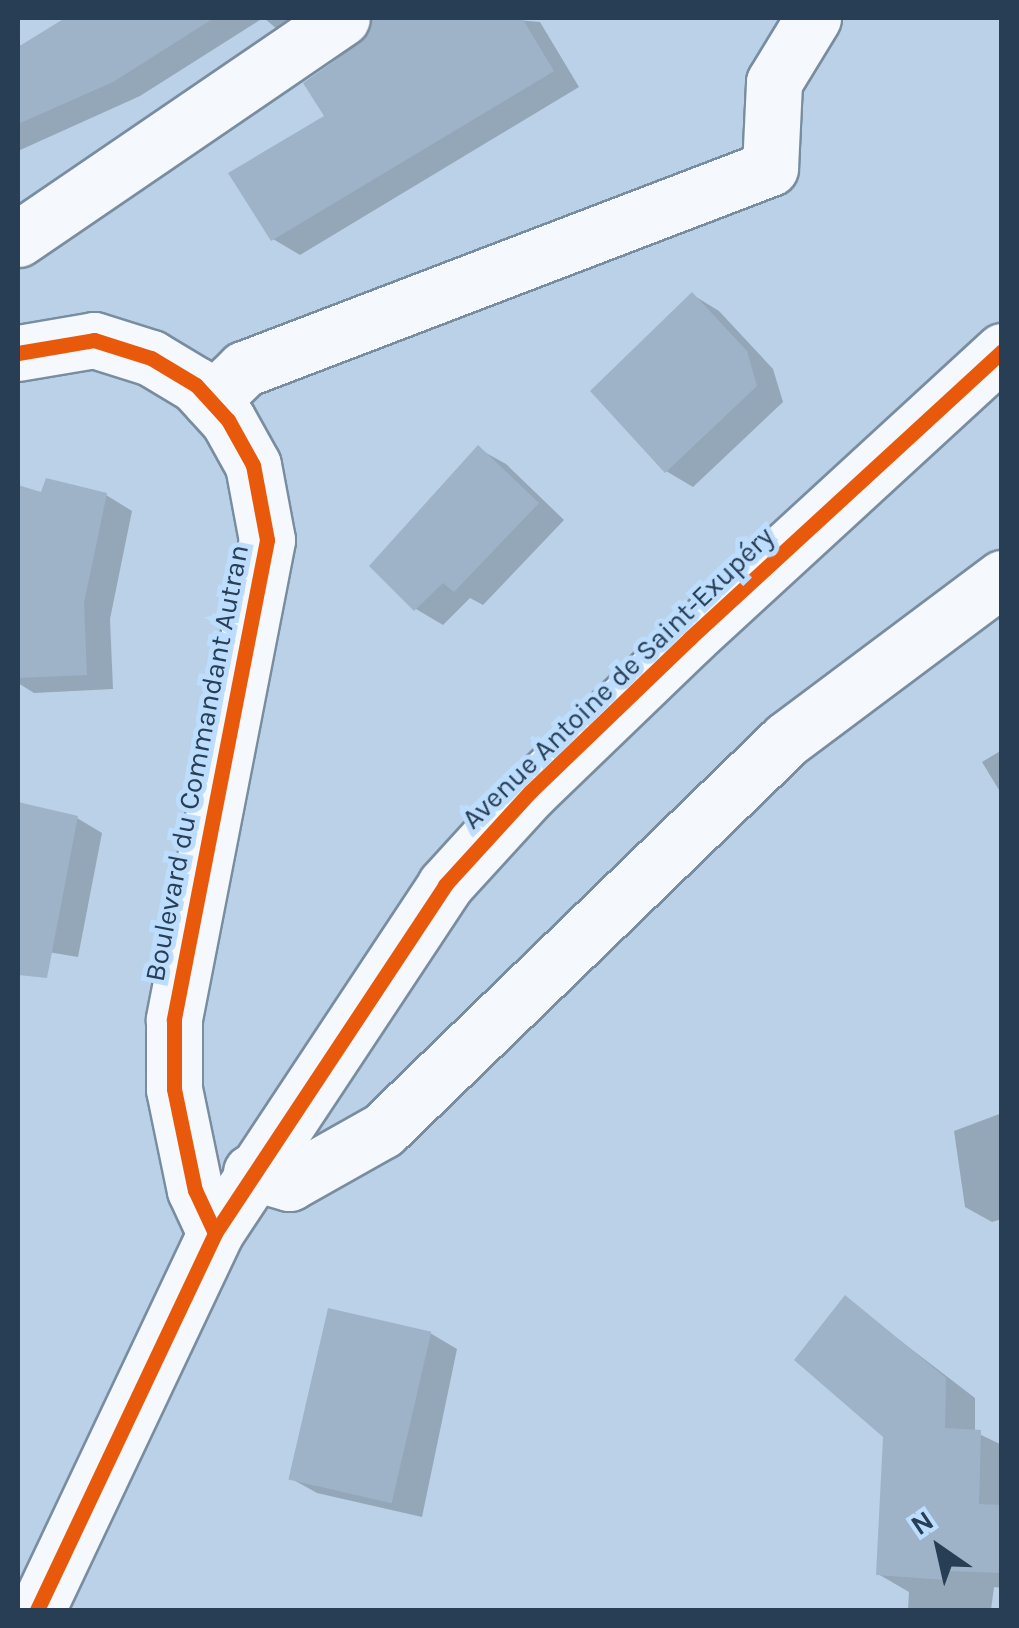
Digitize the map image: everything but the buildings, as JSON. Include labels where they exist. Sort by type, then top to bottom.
[{"type":"street","points":[[18,239],[342,18]]},
{"type":"street","points":[[211,402],[244,368],[770,168],[774,82],[814,18]]},
{"type":"street","name":"Boulevard du Commandant Autran","points":[[18,353],[94,340],[152,358],[211,402],[253,465],[267,540],[174,1020],[178,1107],[195,1190],[215,1233]]},
{"type":"street","name":"Avenue Antoine de Saint-Exupéry","points":[[37,1610],[215,1233],[251,1172],[445,885],[518,805],[1002,351]]},
{"type":"street","points":[[251,1172],[289,1183],[384,1130],[788,739],[1002,578]]},
{"type":"cycle path","points":[[18,353],[94,340],[151,358],[196,385],[228,420],[253,465],[267,540],[174,1020],[174,1089],[195,1190],[215,1233]]},
{"type":"cycle path","points":[[37,1610],[215,1233],[445,885],[530,792],[690,638],[1002,351]]}]
